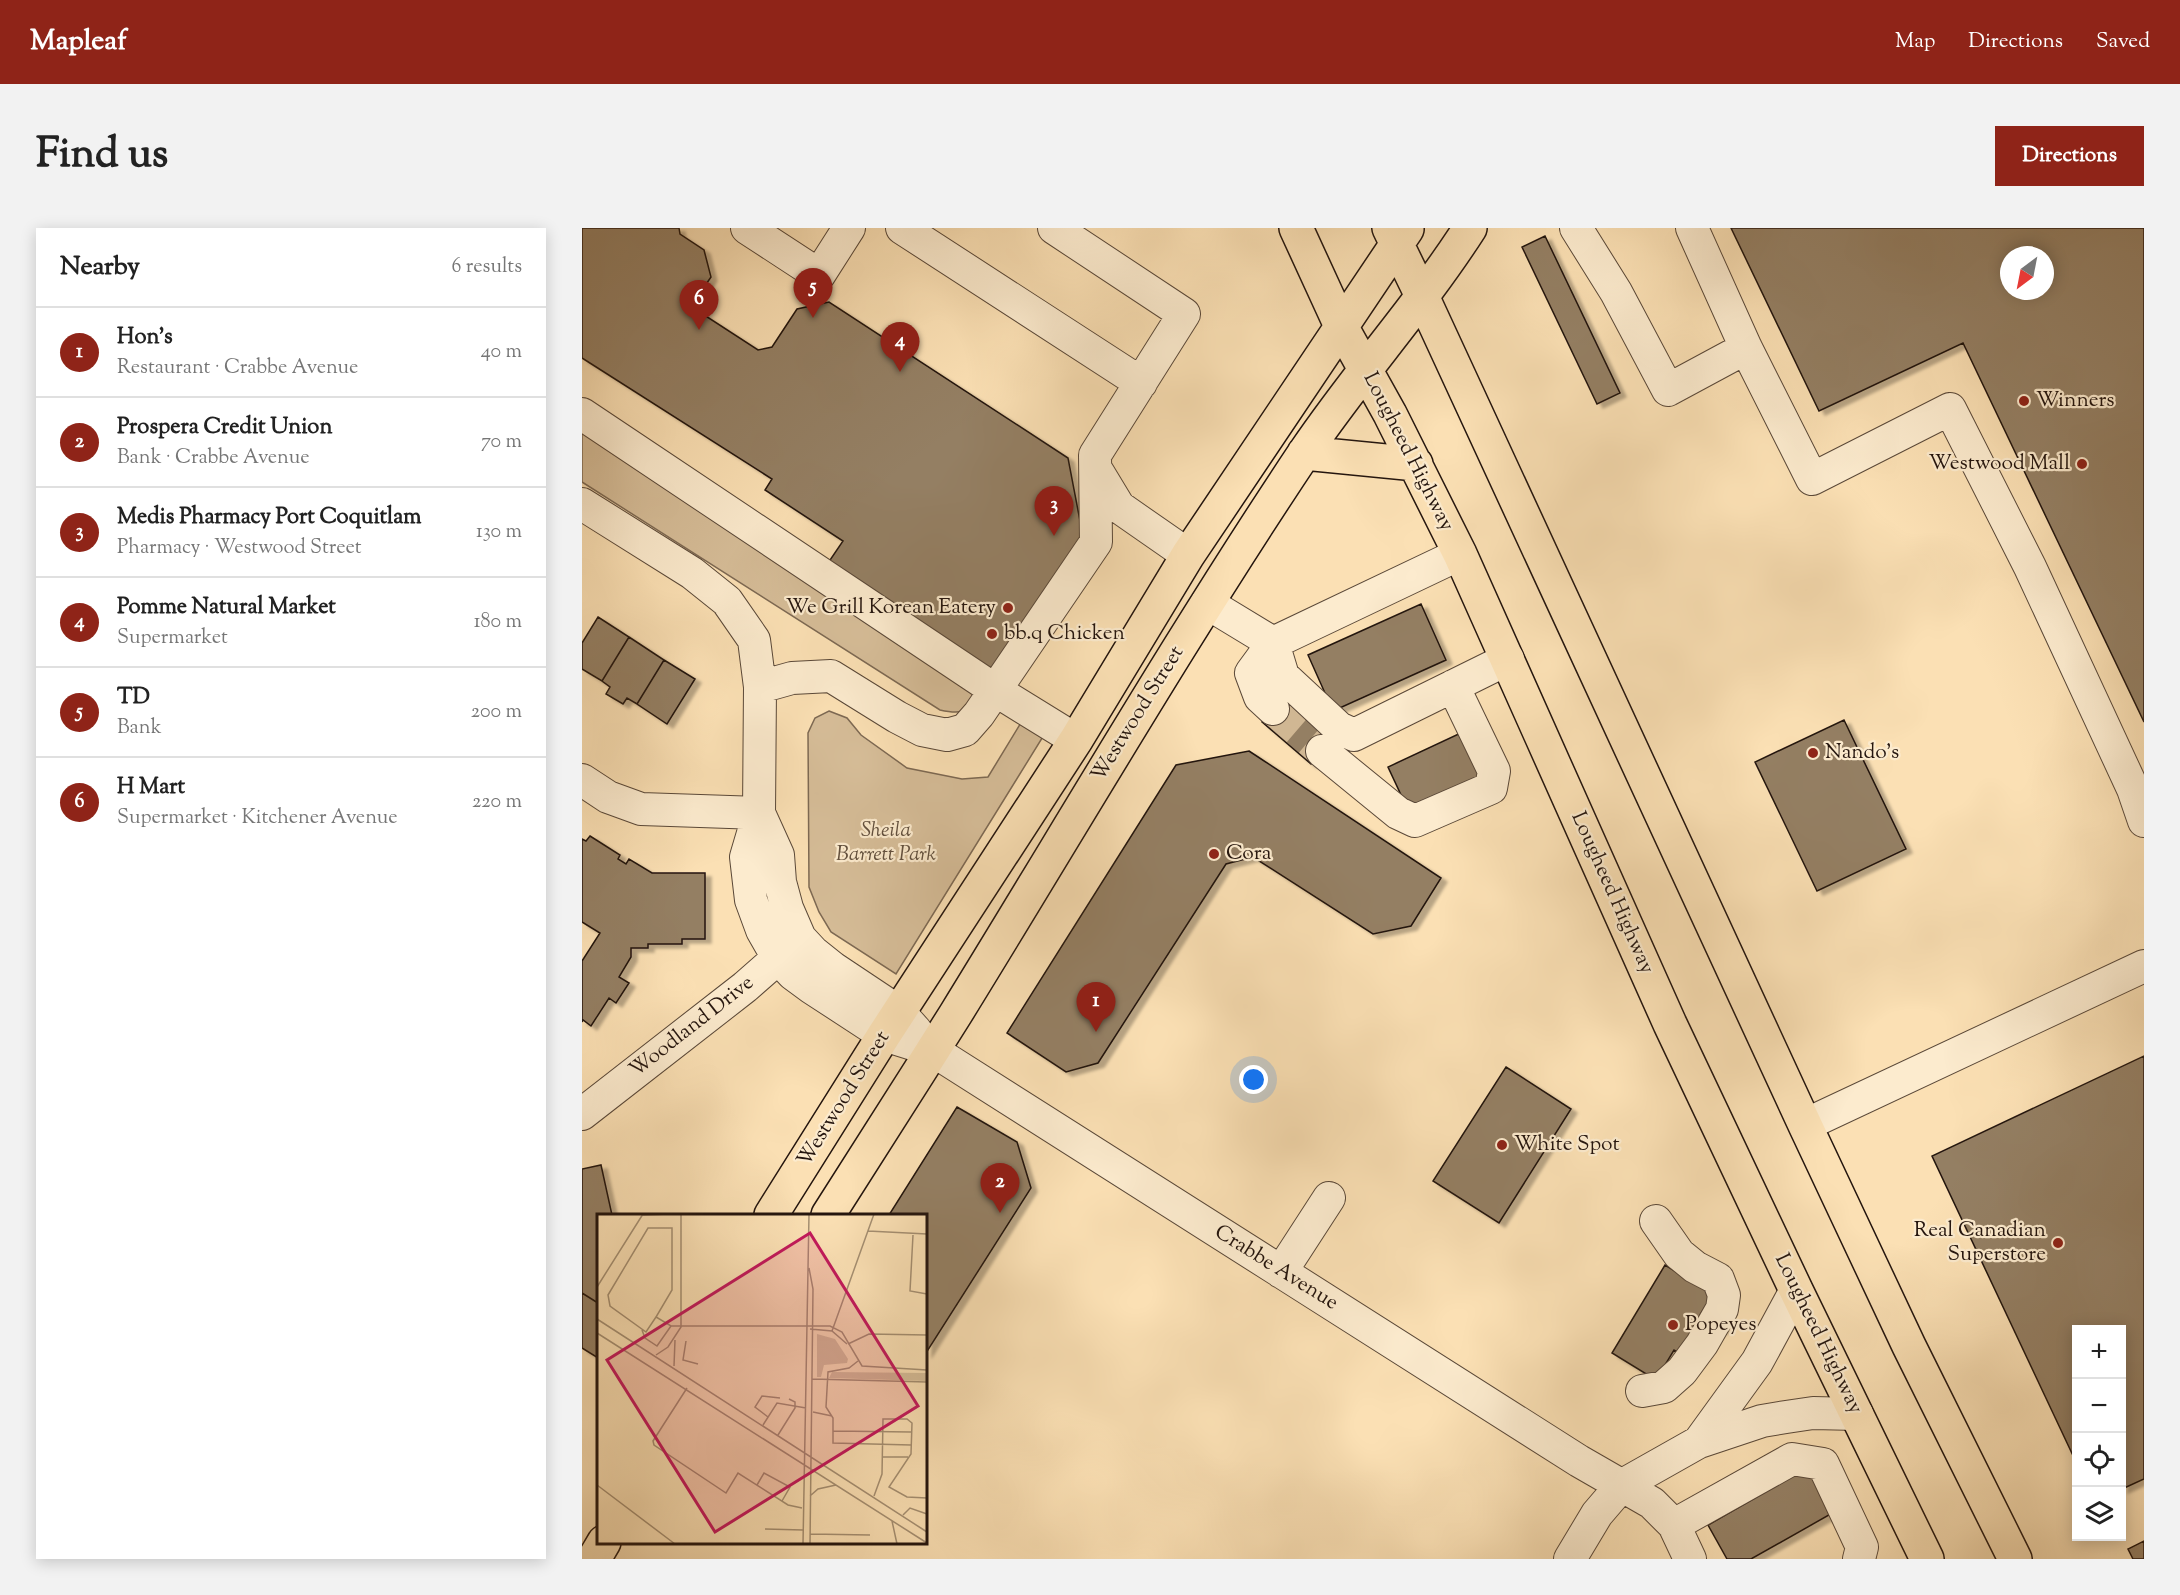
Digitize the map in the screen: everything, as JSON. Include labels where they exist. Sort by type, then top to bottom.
[{"type":"main road","name":"Lougheed Highway","points":[[1296,228],[1341,326],[1416,464],[1460,554],[1670,1024],[1927,1559]]},
{"type":"main road","name":"Westwood Street","points":[[829,1214],[1207,603],[1304,453],[1470,228]]},
{"type":"main road","name":"Westwood Street","points":[[772,1214],[892,1023],[1076,741],[1188,555],[1341,326],[1398,233]]},
{"type":"main road","points":[[1398,233],[1422,296],[1805,1125],[1909,1346],[2015,1559]]},
{"type":"main road","points":[[1304,453],[1416,464]]},
{"type":"main road","points":[[594,1559],[603,1544]]},
{"type":"street","points":[[747,228],[819,275],[849,228]]},
{"type":"street","points":[[902,228],[1141,383]]},
{"type":"street","points":[[760,687],[792,678],[831,676],[922,730],[947,735],[965,730],[979,714],[1096,542],[1095,462],[1184,314],[1054,228]]},
{"type":"street","points":[[1576,228],[1616,292],[1668,390],[1746,348]]},
{"type":"street","points":[[1692,228],[1746,348],[1812,479],[1950,409],[2034,576],[2133,789],[2144,821]]},
{"type":"street","points":[[582,414],[995,690],[1076,741]]},
{"type":"street","points":[[1095,462],[1119,507],[1188,555]]},
{"type":"street","name":"Crabbe Avenue","points":[[582,504],[692,573],[727,601],[754,640],[760,687],[759,813],[746,857],[751,900],[762,930],[789,948],[793,974],[812,988],[892,1023],[1281,1272],[1620,1486],[1652,1503],[1674,1525],[1690,1559]]},
{"type":"street","points":[[1273,709],[1260,697],[1251,673],[1273,643],[1460,554]]},
{"type":"street","points":[[1207,603],[1273,643],[1283,676],[1339,728],[1354,735],[1508,659]]},
{"type":"street","points":[[1322,751],[1398,813],[1415,821],[1491,788],[1494,771],[1453,686]]},
{"type":"street","points":[[582,780],[608,797],[641,809],[759,813]]},
{"type":"street","name":"Woodland Drive","points":[[582,1114],[745,987],[789,948]]},
{"type":"street","points":[[1805,1125],[2144,966]]},
{"type":"street","points":[[1281,1272],[1329,1198]]},
{"type":"street","points":[[1642,1391],[1664,1387],[1682,1371],[1702,1344],[1722,1309],[1724,1295],[1718,1279],[1695,1267],[1679,1254],[1656,1221]]},
{"type":"street","points":[[1699,1442],[1757,1362],[1796,1290]]},
{"type":"street","points":[[1570,1559],[1597,1514],[1620,1486],[1699,1442],[1762,1421],[1813,1413],[1857,1414]]},
{"type":"street","points":[[1674,1525],[1792,1459],[1823,1464],[1862,1547],[1859,1559]]},
{"type":"green space","points":[[582,421],[979,690],[971,702],[961,712],[940,710],[582,482]]},
{"type":"green space","name":"Sheila Barrett Park","points":[[829,711],[847,718],[861,735],[907,768],[962,779],[988,777],[1022,721],[1044,735],[896,974],[831,932],[819,912],[809,887],[808,733],[815,718]]},
{"type":"building","points":[[582,228],[679,228],[680,234],[704,250],[711,277],[696,299],[698,311],[758,350],[772,347],[797,309],[829,302],[1068,458],[1085,547],[1002,676],[828,563],[843,541],[765,490],[772,479],[582,358]]},
{"type":"building","name":"Westwood Mall","points":[[1731,228],[2144,228],[2144,722],[1963,343],[1819,411]]},
{"type":"building","points":[[1545,236],[1620,393],[1597,404],[1522,247]]},
{"type":"building","points":[[1421,604],[1446,660],[1333,711],[1308,655]]},
{"type":"building","points":[[598,617],[629,637],[602,681],[582,669],[582,643]]},
{"type":"building","points":[[629,637],[664,660],[637,704],[627,698],[623,704],[606,694],[610,687],[602,681]]},
{"type":"building","points":[[664,660],[695,679],[667,724],[637,704]]},
{"type":"building","points":[[1288,691],[1337,734],[1311,764],[1262,722]]},
{"type":"building","points":[[1844,720],[1906,849],[1817,891],[1755,762]]},
{"type":"building","points":[[1465,731],[1486,777],[1409,812],[1388,767]]},
{"type":"building","points":[[1249,751],[1441,878],[1411,926],[1373,934],[1253,857],[1226,864],[1098,1063],[1066,1072],[1007,1033],[1176,765]]},
{"type":"building","points":[[590,836],[620,855],[618,859],[626,864],[629,859],[652,873],[705,873],[705,939],[682,939],[682,944],[648,944],[648,948],[631,948],[631,957],[619,977],[629,983],[616,1003],[609,998],[591,1026],[583,1020],[582,1022],[582,961],[600,933],[582,922],[582,839],[586,841]]},
{"type":"building","name":"Real Canadian Superstore","points":[[2144,1056],[2144,1479],[2126,1487],[2126,1325],[2072,1325],[2072,1454],[1932,1156]]},
{"type":"building","name":"White Spot","points":[[1506,1067],[1571,1109],[1499,1223],[1433,1181]]},
{"type":"building","points":[[957,1107],[1017,1142],[1031,1188],[927,1351],[927,1214],[890,1214]]},
{"type":"building","points":[[601,1165],[612,1214],[597,1214],[597,1302],[582,1293],[582,1169]]},
{"type":"building","name":"Popeyes","points":[[1665,1265],[1713,1294],[1700,1315],[1723,1328],[1682,1355],[1674,1350],[1656,1380],[1612,1353]]},
{"type":"building","points":[[582,1293],[597,1302],[597,1357],[582,1348]]},
{"type":"building","points":[[1810,1466],[1836,1511],[1751,1559],[1727,1559],[1708,1525]]},
{"type":"building","points":[[2144,1541],[2144,1559],[2133,1559],[2128,1549]]},
{"type":"tunnel","points":[[1273,709],[1322,751]]},
{"type":"place","name":"TD","points":[[813,318]]},
{"type":"place","name":"H Mart","points":[[699,330]]},
{"type":"place","name":"Pomme Natural Market","points":[[900,372]]},
{"type":"place","name":"Winners","points":[[2024,401]]},
{"type":"place","name":"Westwood Mall","points":[[2082,464]]},
{"type":"place","name":"Medis Pharmacy Port Coquitlam","points":[[1054,536]]},
{"type":"place","name":"We Grill Korean Eatery","points":[[1008,608]]},
{"type":"place","name":"bb.q Chicken","points":[[992,634]]},
{"type":"place","name":"Nando's","points":[[1813,753]]},
{"type":"place","name":"Cora","points":[[1214,854]]},
{"type":"place","name":"Hon's","points":[[1096,1032]]},
{"type":"place","name":"White Spot","points":[[1502,1145]]},
{"type":"place","name":"Prospera Credit Union","points":[[1000,1213]]},
{"type":"place","name":"Real Canadian Superstore","points":[[2058,1243]]},
{"type":"place","name":"Popeyes","points":[[1673,1325]]}]
